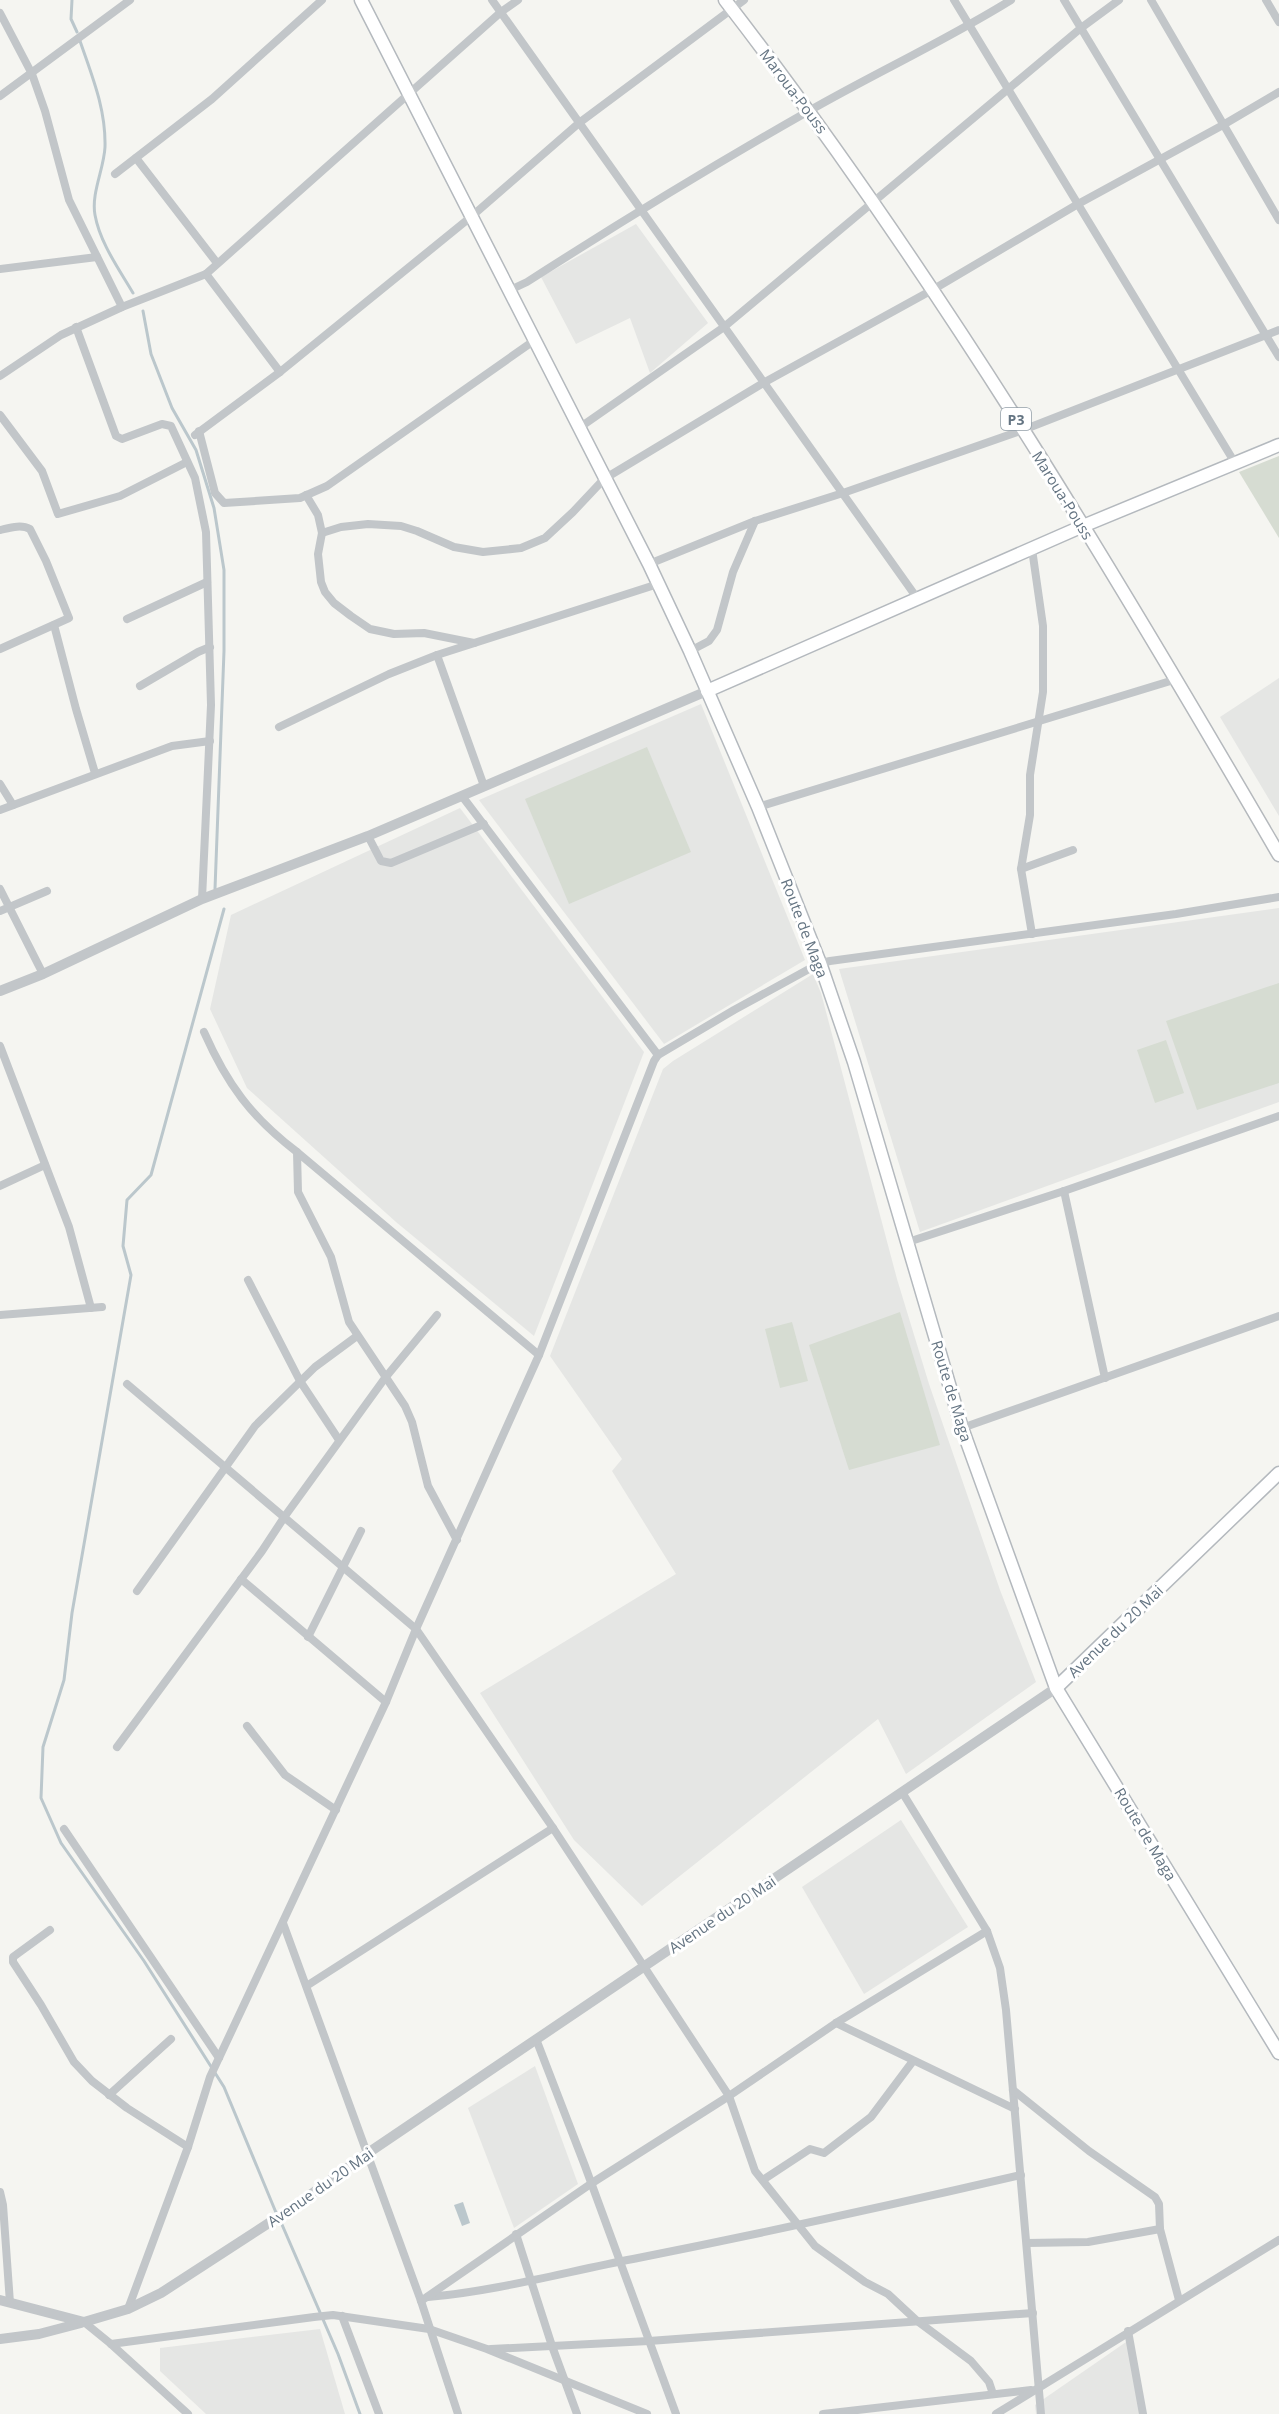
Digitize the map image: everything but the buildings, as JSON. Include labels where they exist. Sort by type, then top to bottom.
[{"type":"main road","name":"Route de Maga","points":[[361,0],[649,564],[690,651],[758,807],[820,963],[855,1062],[962,1428],[1056,1688],[1279,2053]]},
{"type":"main road","name":"Maroua-Pouss","points":[[729,5],[809,111],[934,289],[1177,679],[1279,855]]},
{"type":"main road","points":[[707,691],[1083,526],[1279,446]]},
{"type":"main road","name":"Avenue du 20 Mai","points":[[1056,1688],[1279,1473]]},
{"type":"street","points":[[0,96],[130,0]]},
{"type":"street","points":[[115,174],[212,99],[322,0]]},
{"type":"street","points":[[492,0],[917,598]]},
{"type":"street","points":[[0,376],[48,342],[76,327],[206,274],[501,12],[518,0]]},
{"type":"street","points":[[535,340],[327,486],[290,499],[224,502],[215,493],[197,433],[280,372],[472,216],[579,123],[699,32],[729,5],[744,0]]},
{"type":"street","points":[[954,0],[1235,463]]},
{"type":"street","points":[[510,290],[527,282],[640,210],[809,111],[970,26],[1011,0]]},
{"type":"street","points":[[1064,0],[1279,357]]},
{"type":"street","points":[[579,428],[724,327],[1081,28],[1119,0]]},
{"type":"street","points":[[1151,0],[1279,220]]},
{"type":"street","points":[[1266,0],[1279,22]]},
{"type":"street","points":[[0,13],[32,74],[51,130],[69,200],[122,307]]},
{"type":"street","points":[[322,533],[341,527],[401,526],[464,550],[483,552],[508,551],[545,538],[604,479],[765,382],[934,289],[1078,204],[1279,92]]},
{"type":"street","points":[[136,158],[218,263]]},
{"type":"street","points":[[0,269],[97,256]]},
{"type":"street","points":[[206,274],[280,372]]},
{"type":"street","points":[[76,327],[116,436],[122,439],[166,424],[171,426],[195,478],[202,505],[206,532],[210,647],[210,741],[202,899]]},
{"type":"street","points":[[649,564],[755,521],[1023,430],[1279,330]]},
{"type":"street","points":[[0,415],[42,471],[58,514],[126,493],[187,462]]},
{"type":"street","points":[[306,495],[318,515],[322,533],[319,541],[318,566],[325,592],[334,603],[370,629],[386,632],[424,633],[475,643]]},
{"type":"street","points":[[690,651],[709,642],[717,630],[734,572],[755,521]]},
{"type":"street","points":[[0,530],[26,527],[37,540],[69,618],[0,649]]},
{"type":"street","points":[[1032,549],[1043,632],[1043,692],[1030,775],[1030,815],[1021,869],[1032,934]]},
{"type":"street","points":[[127,619],[207,582]]},
{"type":"street","points":[[279,727],[437,655],[658,584]]},
{"type":"street","points":[[54,625],[95,773]]},
{"type":"street","points":[[140,686],[210,647]]},
{"type":"street","points":[[437,655],[484,786]]},
{"type":"street","points":[[758,807],[912,758],[1177,679]]},
{"type":"street","points":[[0,991],[43,974],[202,899],[368,836],[707,691]]},
{"type":"street","points":[[0,810],[172,746],[210,741]]},
{"type":"street","points":[[0,784],[13,805]]},
{"type":"street","points":[[462,796],[658,1055]]},
{"type":"street","points":[[368,836],[381,861],[391,863],[484,824]]},
{"type":"street","points":[[1021,869],[1073,850]]},
{"type":"street","points":[[0,889],[4,909],[43,974]]},
{"type":"street","points":[[4,909],[47,891]]},
{"type":"street","points":[[128,2309],[188,2147],[217,2060],[284,1923],[386,1702],[416,1629],[540,1354],[658,1055],[820,963],[1279,897]]},
{"type":"street","points":[[204,1032],[220,1068],[233,1088],[269,1131],[540,1354]]},
{"type":"street","points":[[0,1046],[4,1069],[69,1227],[91,1308]]},
{"type":"street","points":[[908,1242],[1064,1191],[1279,1116]]},
{"type":"street","points":[[297,1152],[297,1192],[325,1244],[344,1308],[357,1336],[408,1413],[426,1481],[457,1540]]},
{"type":"street","points":[[0,1186],[45,1165]]},
{"type":"street","points":[[1064,1191],[1105,1378]]},
{"type":"street","points":[[248,1281],[300,1381],[339,1440]]},
{"type":"street","points":[[0,1315],[102,1307]]},
{"type":"street","points":[[117,1747],[262,1551],[339,1440],[385,1378],[437,1315]]},
{"type":"street","points":[[962,1428],[1279,1316]]},
{"type":"street","points":[[137,1591],[255,1426],[315,1367],[357,1336]]},
{"type":"street","points":[[128,1384],[416,1629],[554,1828],[729,2096],[753,2166],[763,2180],[815,2246],[865,2282],[888,2294],[916,2320],[971,2361],[989,2382],[993,2394]]},
{"type":"street","points":[[308,1637],[360,1531]]},
{"type":"street","points":[[241,1579],[386,1702]]},
{"type":"street","name":"Avenue du 20 Mai","points":[[0,2339],[39,2334],[84,2322],[128,2309],[160,2293],[292,2208],[368,2153],[1056,1688]]},
{"type":"street","points":[[247,1726],[285,1775],[336,1810]]},
{"type":"street","points":[[902,1792],[987,1931],[1000,1968],[1015,2109],[1033,2313],[1037,2389],[1041,2414]]},
{"type":"street","points":[[308,1985],[554,1828]]},
{"type":"street","points":[[64,1829],[217,2060]]},
{"type":"street","points":[[284,1923],[423,2299],[429,2329],[458,2414]]},
{"type":"street","points":[[50,1930],[13,1957],[14,1967],[41,2005],[74,2062],[109,2095],[188,2147]]},
{"type":"street","points":[[423,2299],[592,2183],[729,2096],[836,2023],[987,1931]]},
{"type":"street","points":[[836,2023],[1015,2109]]},
{"type":"street","points":[[109,2095],[171,2039]]},
{"type":"street","points":[[536,2040],[592,2183],[676,2414]]},
{"type":"street","points":[[763,2180],[810,2149],[822,2153],[852,2133],[877,2110],[912,2061]]},
{"type":"street","points":[[1013,2090],[1089,2151],[1155,2197],[1159,2204],[1160,2229],[1179,2300]]},
{"type":"street","points":[[423,2299],[531,2281],[1021,2175]]},
{"type":"street","points":[[0,2192],[3,2205],[5,2302],[84,2322],[188,2414]]},
{"type":"street","points":[[1027,2243],[1088,2242],[1160,2229]]},
{"type":"street","points":[[516,2235],[577,2414]]},
{"type":"street","points":[[996,2414],[1279,2240]]},
{"type":"street","points":[[487,2349],[649,2341],[1033,2313]]},
{"type":"street","points":[[337,2316],[379,2414]]},
{"type":"street","points":[[111,2344],[314,2317],[337,2316],[429,2329],[487,2349],[646,2414]]},
{"type":"street","points":[[1128,2331],[1143,2414]]},
{"type":"street","points":[[823,2414],[1037,2389]]},
{"type":"shaded area","points":[[636,224],[708,323],[650,373],[630,318],[576,344],[541,277]]},
{"type":"shaded area","points":[[1279,456],[1279,538],[1239,472]]},
{"type":"shaded area","points":[[1279,678],[1279,816],[1220,717]]},
{"type":"shaded area","points":[[701,704],[805,960],[664,1044],[479,800]]},
{"type":"shaded area","points":[[647,747],[691,852],[569,904],[525,799]]},
{"type":"shaded area","points":[[460,808],[644,1052],[534,1336],[396,1222],[247,1088],[210,1009],[231,915]]},
{"type":"shaded area","points":[[1279,908],[1279,1102],[920,1232],[839,969]]},
{"type":"shaded area","points":[[813,974],[821,993],[897,1279],[929,1384],[1000,1590],[1036,1682],[906,1774],[878,1719],[642,1906],[574,1840],[480,1693],[676,1574],[612,1471],[622,1459],[550,1356],[663,1069]]},
{"type":"shaded area","points":[[1279,983],[1279,1083],[1197,1110],[1166,1021]]},
{"type":"shaded area","points":[[1166,1040],[1184,1093],[1155,1103],[1137,1050]]},
{"type":"shaded area","points":[[900,1312],[940,1445],[849,1470],[809,1345]]},
{"type":"shaded area","points":[[792,1322],[808,1381],[780,1388],[765,1329]]},
{"type":"shaded area","points":[[901,1820],[968,1927],[864,1994],[802,1887]]},
{"type":"shaded area","points":[[535,2066],[578,2184],[514,2228],[468,2108]]},
{"type":"shaded area","points":[[463,2202],[470,2223],[462,2226],[454,2205]]},
{"type":"shaded area","points":[[320,2329],[345,2414],[206,2414],[160,2371],[160,2348]]},
{"type":"shaded area","points":[[1129,2340],[1143,2414],[1036,2414],[1035,2405]]},
{"type":"waterway","points":[[72,0],[71,19],[77,32]]},
{"type":"waterway","points":[[80,41],[97,93],[105,133],[104,155],[94,207],[97,225],[116,265],[133,293]]},
{"type":"waterway","points":[[143,311],[151,354],[172,408],[196,450],[214,508],[224,570],[224,651],[215,889]]},
{"type":"waterway","points":[[224,909],[151,1175],[127,1200],[123,1246],[131,1275],[72,1613],[64,1680],[43,1747],[41,1798],[61,1843],[144,1961],[224,2087],[277,2215]]},
{"type":"waterway","points":[[280,2220],[338,2354],[360,2414]]}]
